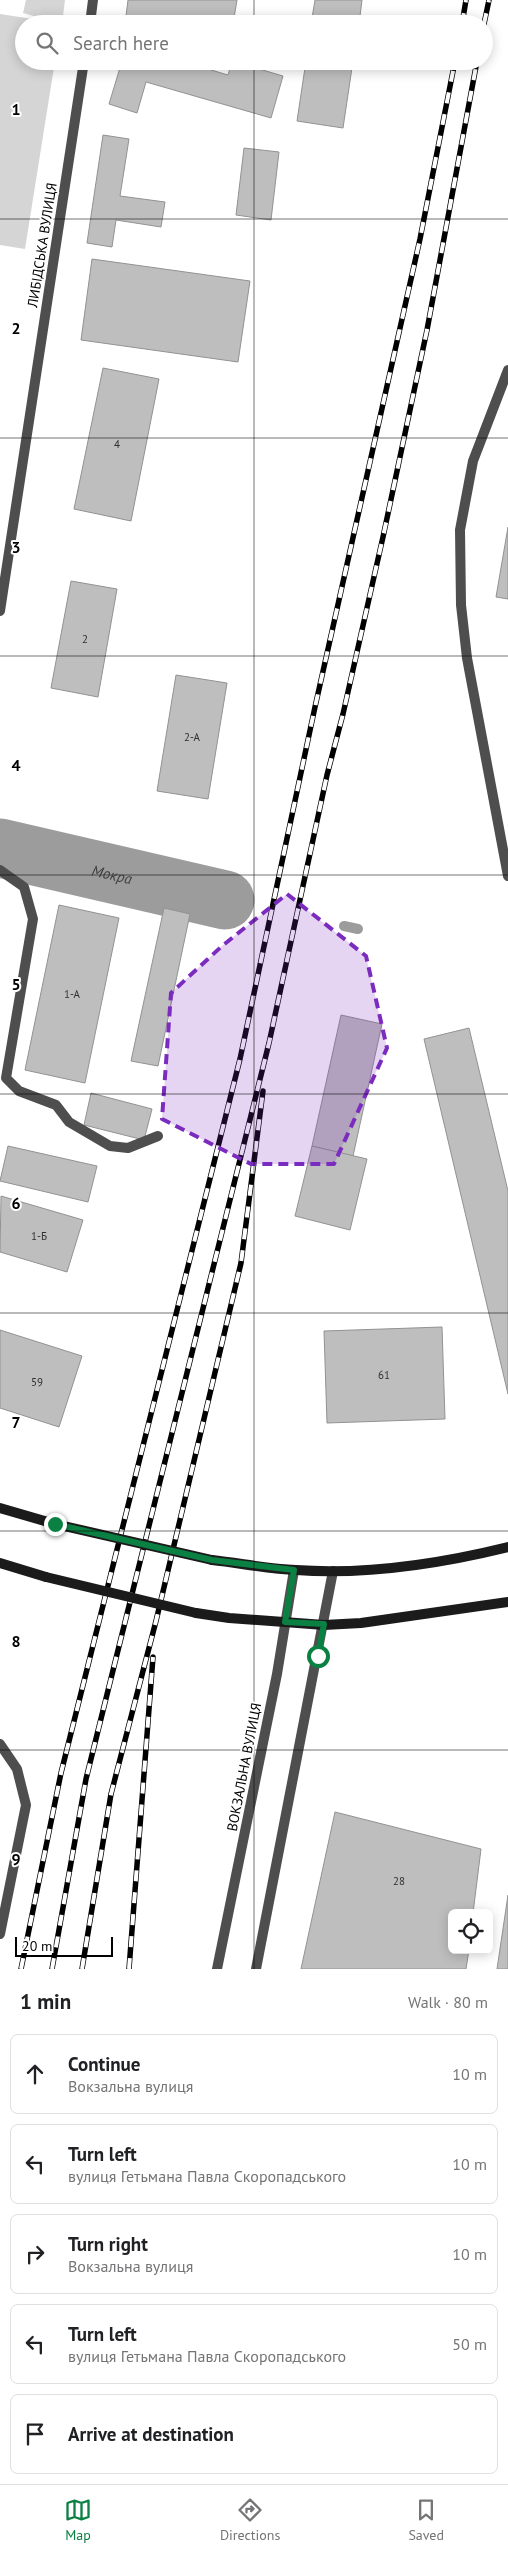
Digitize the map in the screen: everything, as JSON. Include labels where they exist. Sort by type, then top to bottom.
[{"type":"main road","points":[[0,1508],[55,1524],[212,1560],[294,1570],[333,1571],[397,1568],[468,1557],[508,1547]]},
{"type":"main road","points":[[0,1563],[46,1577],[196,1613],[285,1622],[361,1623],[508,1602]]},
{"type":"street","points":[[91,15],[93,0]]},
{"type":"street","name":"ЛИБІДСЬКА ВУЛИЦЯ","points":[[0,611],[83,70]]},
{"type":"street","points":[[508,370],[474,461],[460,530],[461,605],[467,658],[508,876]]},
{"type":"street","points":[[0,870],[24,888],[33,919],[6,1078],[19,1091],[56,1105],[68,1122],[110,1146],[128,1148],[158,1136]]},
{"type":"street","name":"ВОКЗАЛЬНА ВУЛИЦЯ","points":[[217,1969],[277,1674],[294,1570]]},
{"type":"street","points":[[256,1969],[333,1571]]},
{"type":"street","points":[[0,1744],[17,1769],[26,1806],[0,1934]]},
{"type":"highlighted area","points":[[287,894],[366,956],[387,1048],[334,1164],[251,1164],[162,1119],[171,993],[222,946]]},
{"type":"shaded area","points":[[26,0],[65,0],[63,15],[30,15],[23,13]]},
{"type":"shaded area","points":[[0,14],[15,16],[15,70],[54,70],[25,249],[0,245]]},
{"type":"shaded area","points":[[0,819],[196,869],[184,878],[190,891],[226,898],[223,925],[29,878],[0,865]]},
{"type":"building","points":[[128,0],[237,0],[234,15],[126,15]]},
{"type":"building","points":[[315,0],[362,0],[360,15],[312,15]]},
{"type":"building","points":[[119,70],[211,70],[228,75],[229,70],[263,70],[283,76],[271,118],[146,82],[137,113],[109,104]]},
{"type":"building","points":[[305,70],[352,70],[343,128],[297,121]]},
{"type":"building","points":[[103,135],[129,139],[120,196],[165,202],[161,227],[116,220],[112,247],[87,243]]},
{"type":"building","points":[[244,148],[279,152],[271,220],[236,215]]},
{"type":"building","points":[[92,259],[250,281],[238,362],[81,340]]},
{"type":"building","points":[[103,368],[159,379],[131,521],[74,509]]},
{"type":"building","points":[[508,527],[508,599],[496,597]]},
{"type":"building","points":[[71,581],[117,589],[98,697],[51,688]]},
{"type":"building","points":[[176,675],[227,683],[208,799],[157,791]]},
{"type":"building","points":[[59,905],[119,918],[85,1083],[25,1070]]},
{"type":"building","points":[[164,908],[190,914],[158,1066],[131,1061]]},
{"type":"building","points":[[341,1015],[382,1024],[353,1156],[312,1146]]},
{"type":"building","points":[[469,1028],[508,1191],[508,1394],[424,1039]]},
{"type":"building","points":[[91,1093],[152,1109],[144,1140],[84,1125]]},
{"type":"building","points":[[8,1146],[97,1166],[88,1202],[0,1181]]},
{"type":"building","points":[[312,1146],[367,1159],[350,1230],[295,1216]]},
{"type":"building","points":[[1,1196],[83,1220],[67,1272],[0,1252]]},
{"type":"building","points":[[442,1327],[445,1419],[327,1423],[324,1331]]},
{"type":"building","points":[[0,1330],[82,1356],[59,1427],[0,1408]]},
{"type":"building","points":[[335,1812],[481,1849],[474,1909],[448,1909],[448,1954],[468,1954],[466,1969],[301,1969]]},
{"type":"building","points":[[508,1895],[508,1969],[497,1969]]},
{"type":"waterway","name":"Мокра","points":[[0,848],[225,900]]},
{"type":"waterway","name":"Мокра","points":[[344,926],[358,929]]},
{"type":"railway","points":[[464,15],[466,0]]},
{"type":"railway","points":[[486,15],[489,0]]},
{"type":"railway","points":[[21,1969],[61,1773],[240,1059],[315,707],[420,239],[453,70]]},
{"type":"railway","points":[[52,1969],[86,1779],[269,1043],[327,775],[343,714],[383,537],[427,330],[475,70]]},
{"type":"railway","points":[[82,1969],[111,1794],[156,1621],[241,1263],[263,1091]]},
{"type":"railway","points":[[129,1969],[153,1657]]},
{"type":"route","points":[[55,1524],[212,1560],[294,1570],[285,1622],[324,1624],[318,1656]]}]
